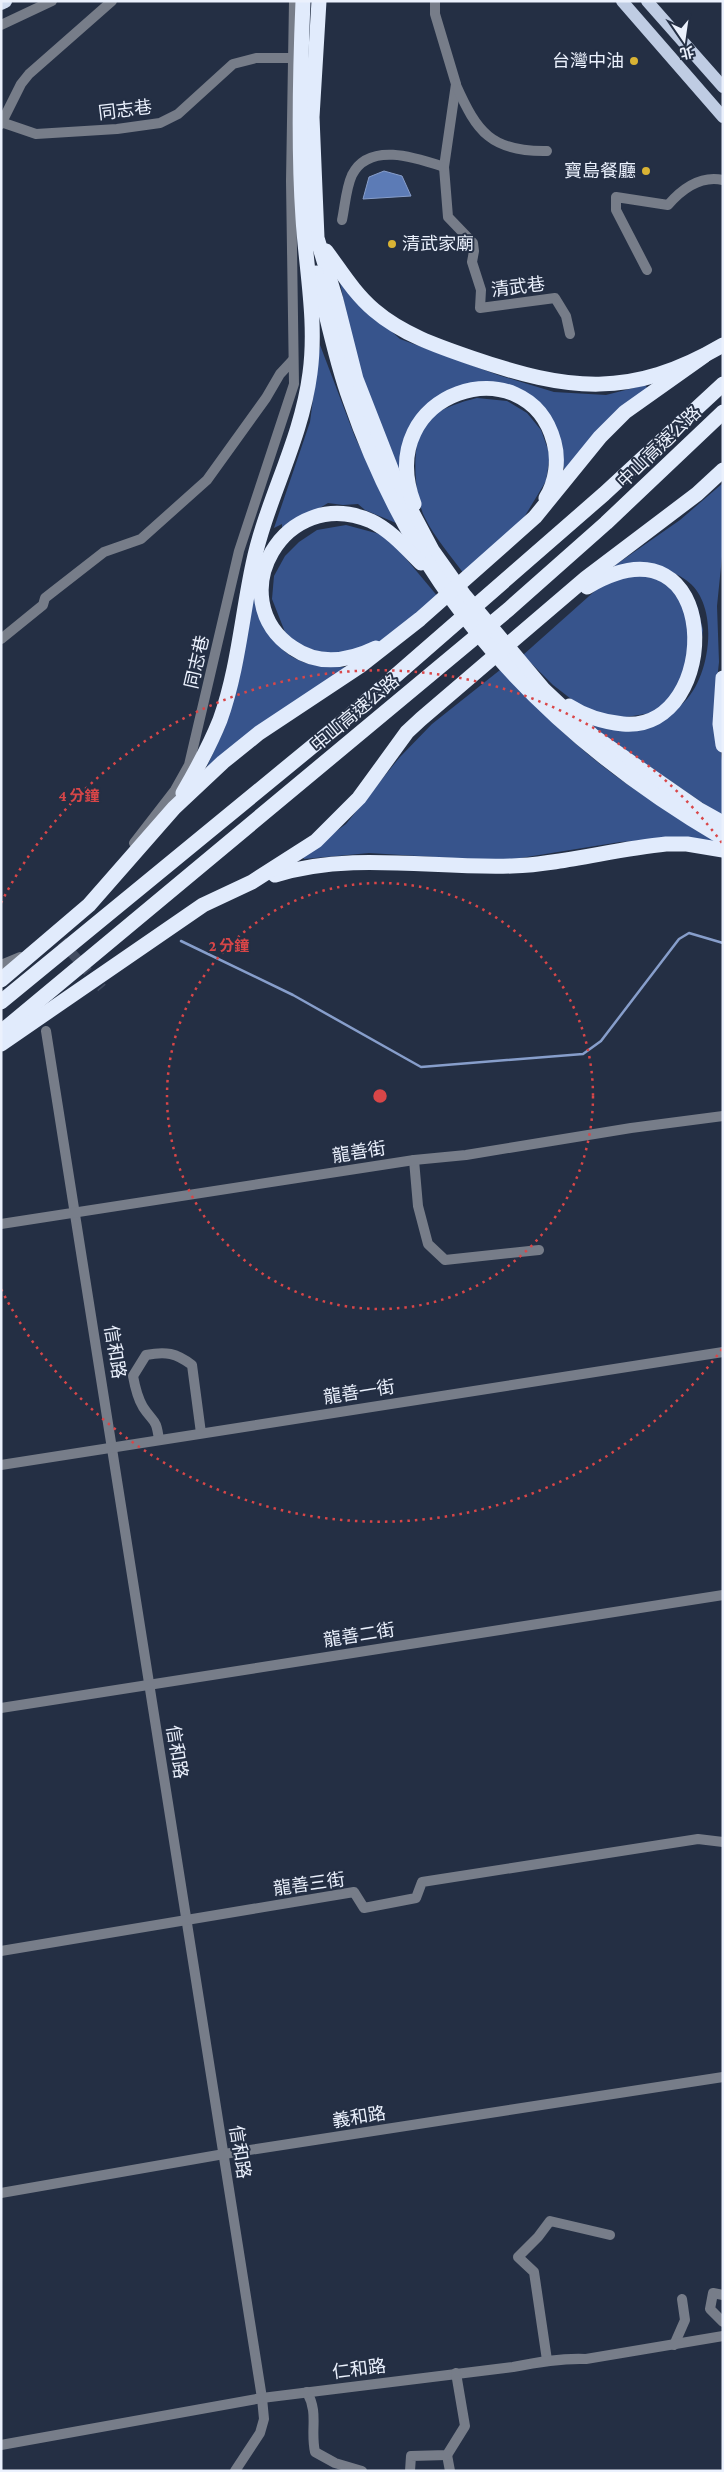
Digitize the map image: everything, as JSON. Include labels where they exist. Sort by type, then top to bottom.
[{"type":"highway","points":[[1,3],[5,1]]},
{"type":"highway","points":[[304,1],[299,92],[311,234],[350,400],[385,488],[433,574],[456,607],[521,685],[591,748],[621,771],[665,804],[723,838]]},
{"type":"highway","points":[[174,808],[202,761],[220,719],[233,671],[257,546],[301,424],[310,371],[312,346],[310,287],[312,117],[320,1]]},
{"type":"highway","points":[[311,234],[352,286],[373,309],[393,324],[436,346],[520,375],[559,382],[606,384],[653,376],[704,356]]},
{"type":"highway","points":[[311,234],[359,388],[397,484],[432,550],[464,595],[544,690],[593,736],[698,809],[723,823]]},
{"type":"highway","points":[[1,980],[89,906],[174,808],[223,762],[259,733],[346,676],[394,641],[535,517],[600,437],[625,412],[704,356],[723,345]]},
{"type":"highway","name":"中山高速公路","points":[[1,1002],[347,718],[604,494],[723,384]]},
{"type":"highway","points":[[432,550],[412,499],[408,474],[408,455],[411,438],[426,413],[438,402],[455,394],[475,389],[496,390],[510,394],[524,399],[545,420],[552,432],[556,449],[556,472],[548,494],[535,517]]},
{"type":"highway","name":"中山高速公路","points":[[1,1032],[509,609],[606,523],[723,412]]},
{"type":"highway","points":[[252,882],[316,841],[359,798],[407,732],[593,572],[697,494],[723,470]]},
{"type":"highway","points":[[394,641],[364,654],[339,660],[315,660],[285,642],[273,630],[265,612],[262,595],[263,573],[276,543],[286,533],[309,518],[326,514],[354,515],[373,522],[392,535],[433,574]]},
{"type":"highway","points":[[544,690],[575,710],[600,721],[634,724],[651,721],[676,707],[687,695],[699,670],[704,649],[703,619],[697,602],[687,588],[672,576],[653,569],[625,571],[604,578],[559,602]]},
{"type":"highway","points":[[723,678],[720,724],[723,745]]},
{"type":"highway","points":[[1,1044],[202,905],[252,882],[292,869],[323,863],[369,861],[474,868],[515,866],[666,844],[687,844],[723,850]]},
{"type":"main road","points":[[622,1],[723,117]]},
{"type":"main road","points":[[647,1],[723,87]]},
{"type":"street","points":[[1,25],[52,1]]},
{"type":"street","points":[[1,123],[21,84],[29,74],[112,1]]},
{"type":"street","name":"同志巷","points":[[1,965],[18,959],[91,893],[134,843],[175,790],[189,765],[239,551],[294,384],[291,181],[294,1]]},
{"type":"street","name":"清武巷","points":[[435,1],[436,14],[456,84],[444,167],[448,218],[473,242],[472,262],[480,290],[480,308],[556,298],[566,316],[570,334]]},
{"type":"street","name":"同志巷","points":[[1,123],[36,134],[117,129],[160,123],[178,114],[233,64],[256,58],[293,58]]},
{"type":"street","points":[[456,84],[470,117],[484,135],[525,151],[546,151]]},
{"type":"street","points":[[342,220],[352,175],[363,161],[377,156],[407,155],[444,167]]},
{"type":"street","points":[[647,270],[616,210],[616,197],[668,205],[682,190],[702,181],[723,180]]},
{"type":"street","points":[[1,638],[43,605],[45,598],[104,552],[141,539],[207,480],[266,398],[280,374],[293,360]]},
{"type":"street","name":"信和路","points":[[46,1030],[262,2398],[264,2419],[260,2433],[235,2471]]},
{"type":"street","name":"龍善街","points":[[1,1224],[414,1160],[723,1116]]},
{"type":"street","points":[[414,1160],[418,1206],[428,1244],[445,1260],[539,1250]]},
{"type":"street","points":[[159,1440],[156,1422],[144,1408],[137,1393],[133,1376],[146,1355],[164,1351],[184,1359],[192,1366],[201,1434]]},
{"type":"street","name":"龍善一街","points":[[1,1465],[723,1352]]},
{"type":"street","name":"龍善二街","points":[[1,1708],[723,1594]]},
{"type":"street","name":"龍善三街","points":[[1,1951],[354,1892],[364,1908],[416,1898],[422,1882],[698,1839],[723,1842]]},
{"type":"street","name":"義和路","points":[[1,2193],[224,2154],[723,2077]]},
{"type":"street","points":[[547,2360],[534,2272],[518,2257],[538,2238],[550,2221],[610,2235]]},
{"type":"street","points":[[723,2295],[713,2293],[710,2309],[723,2322]]},
{"type":"street","points":[[674,2344],[685,2320],[682,2299]]},
{"type":"street","name":"仁和路","points":[[1,2445],[262,2398],[547,2360],[586,2359],[723,2336]]},
{"type":"street","points":[[450,2471],[447,2455],[465,2426],[456,2373]]},
{"type":"street","points":[[307,2392],[314,2405],[312,2441],[315,2452],[335,2463],[362,2471]]},
{"type":"street","points":[[410,2471],[411,2456],[447,2455]]},
{"type":"shaded area","points":[[384,171],[402,176],[411,196],[363,199],[369,177]]},
{"type":"shaded area","points":[[339,278],[351,295],[400,339],[498,375],[554,392],[606,395],[645,385],[648,389],[569,471],[564,469],[561,446],[551,421],[529,396],[453,390],[422,408],[405,437],[403,476],[400,477],[356,360]]},
{"type":"shaded area","points":[[320,345],[355,437],[396,523],[365,510],[358,504],[328,503],[282,531],[282,524],[274,528],[310,422]]},
{"type":"shaded area","points":[[477,398],[507,401],[527,413],[541,430],[550,455],[546,481],[514,534],[464,574],[438,540],[421,509],[416,483],[416,455],[421,431],[431,417],[450,407]]},
{"type":"shaded area","points":[[723,483],[723,547],[717,606],[719,662],[714,708],[723,767],[723,817],[588,724],[651,721],[682,704],[692,692],[700,677],[708,642],[708,623],[704,606],[697,591],[686,580],[661,567],[647,564],[614,566],[680,520]]},
{"type":"shaded area","points":[[346,525],[387,536],[439,598],[386,642],[331,657],[296,643],[285,632],[272,599],[274,576],[285,556],[299,542],[317,530]]},
{"type":"shaded area","points":[[629,573],[682,584],[697,606],[703,630],[698,665],[657,712],[614,719],[584,709],[553,685],[523,655],[606,581]]},
{"type":"shaded area","points":[[253,596],[257,596],[270,631],[287,654],[314,665],[351,667],[204,773],[225,727],[238,679]]},
{"type":"shaded area","points":[[500,670],[561,730],[614,775],[672,814],[718,841],[716,843],[685,837],[620,842],[501,861],[369,853],[304,859],[302,856],[346,824],[399,758],[432,724]]},
{"type":"waterway","points":[[181,941],[293,995],[421,1067],[583,1054],[601,1041],[679,939],[689,933],[723,943]]},
{"type":"tunnel","points":[[52,930],[102,988]]},
{"type":"place","name":"台灣中油","points":[[634,61]]},
{"type":"place","name":"寶島餐廳","points":[[646,171]]},
{"type":"place","name":"清武家廟","points":[[392,244]]}]
